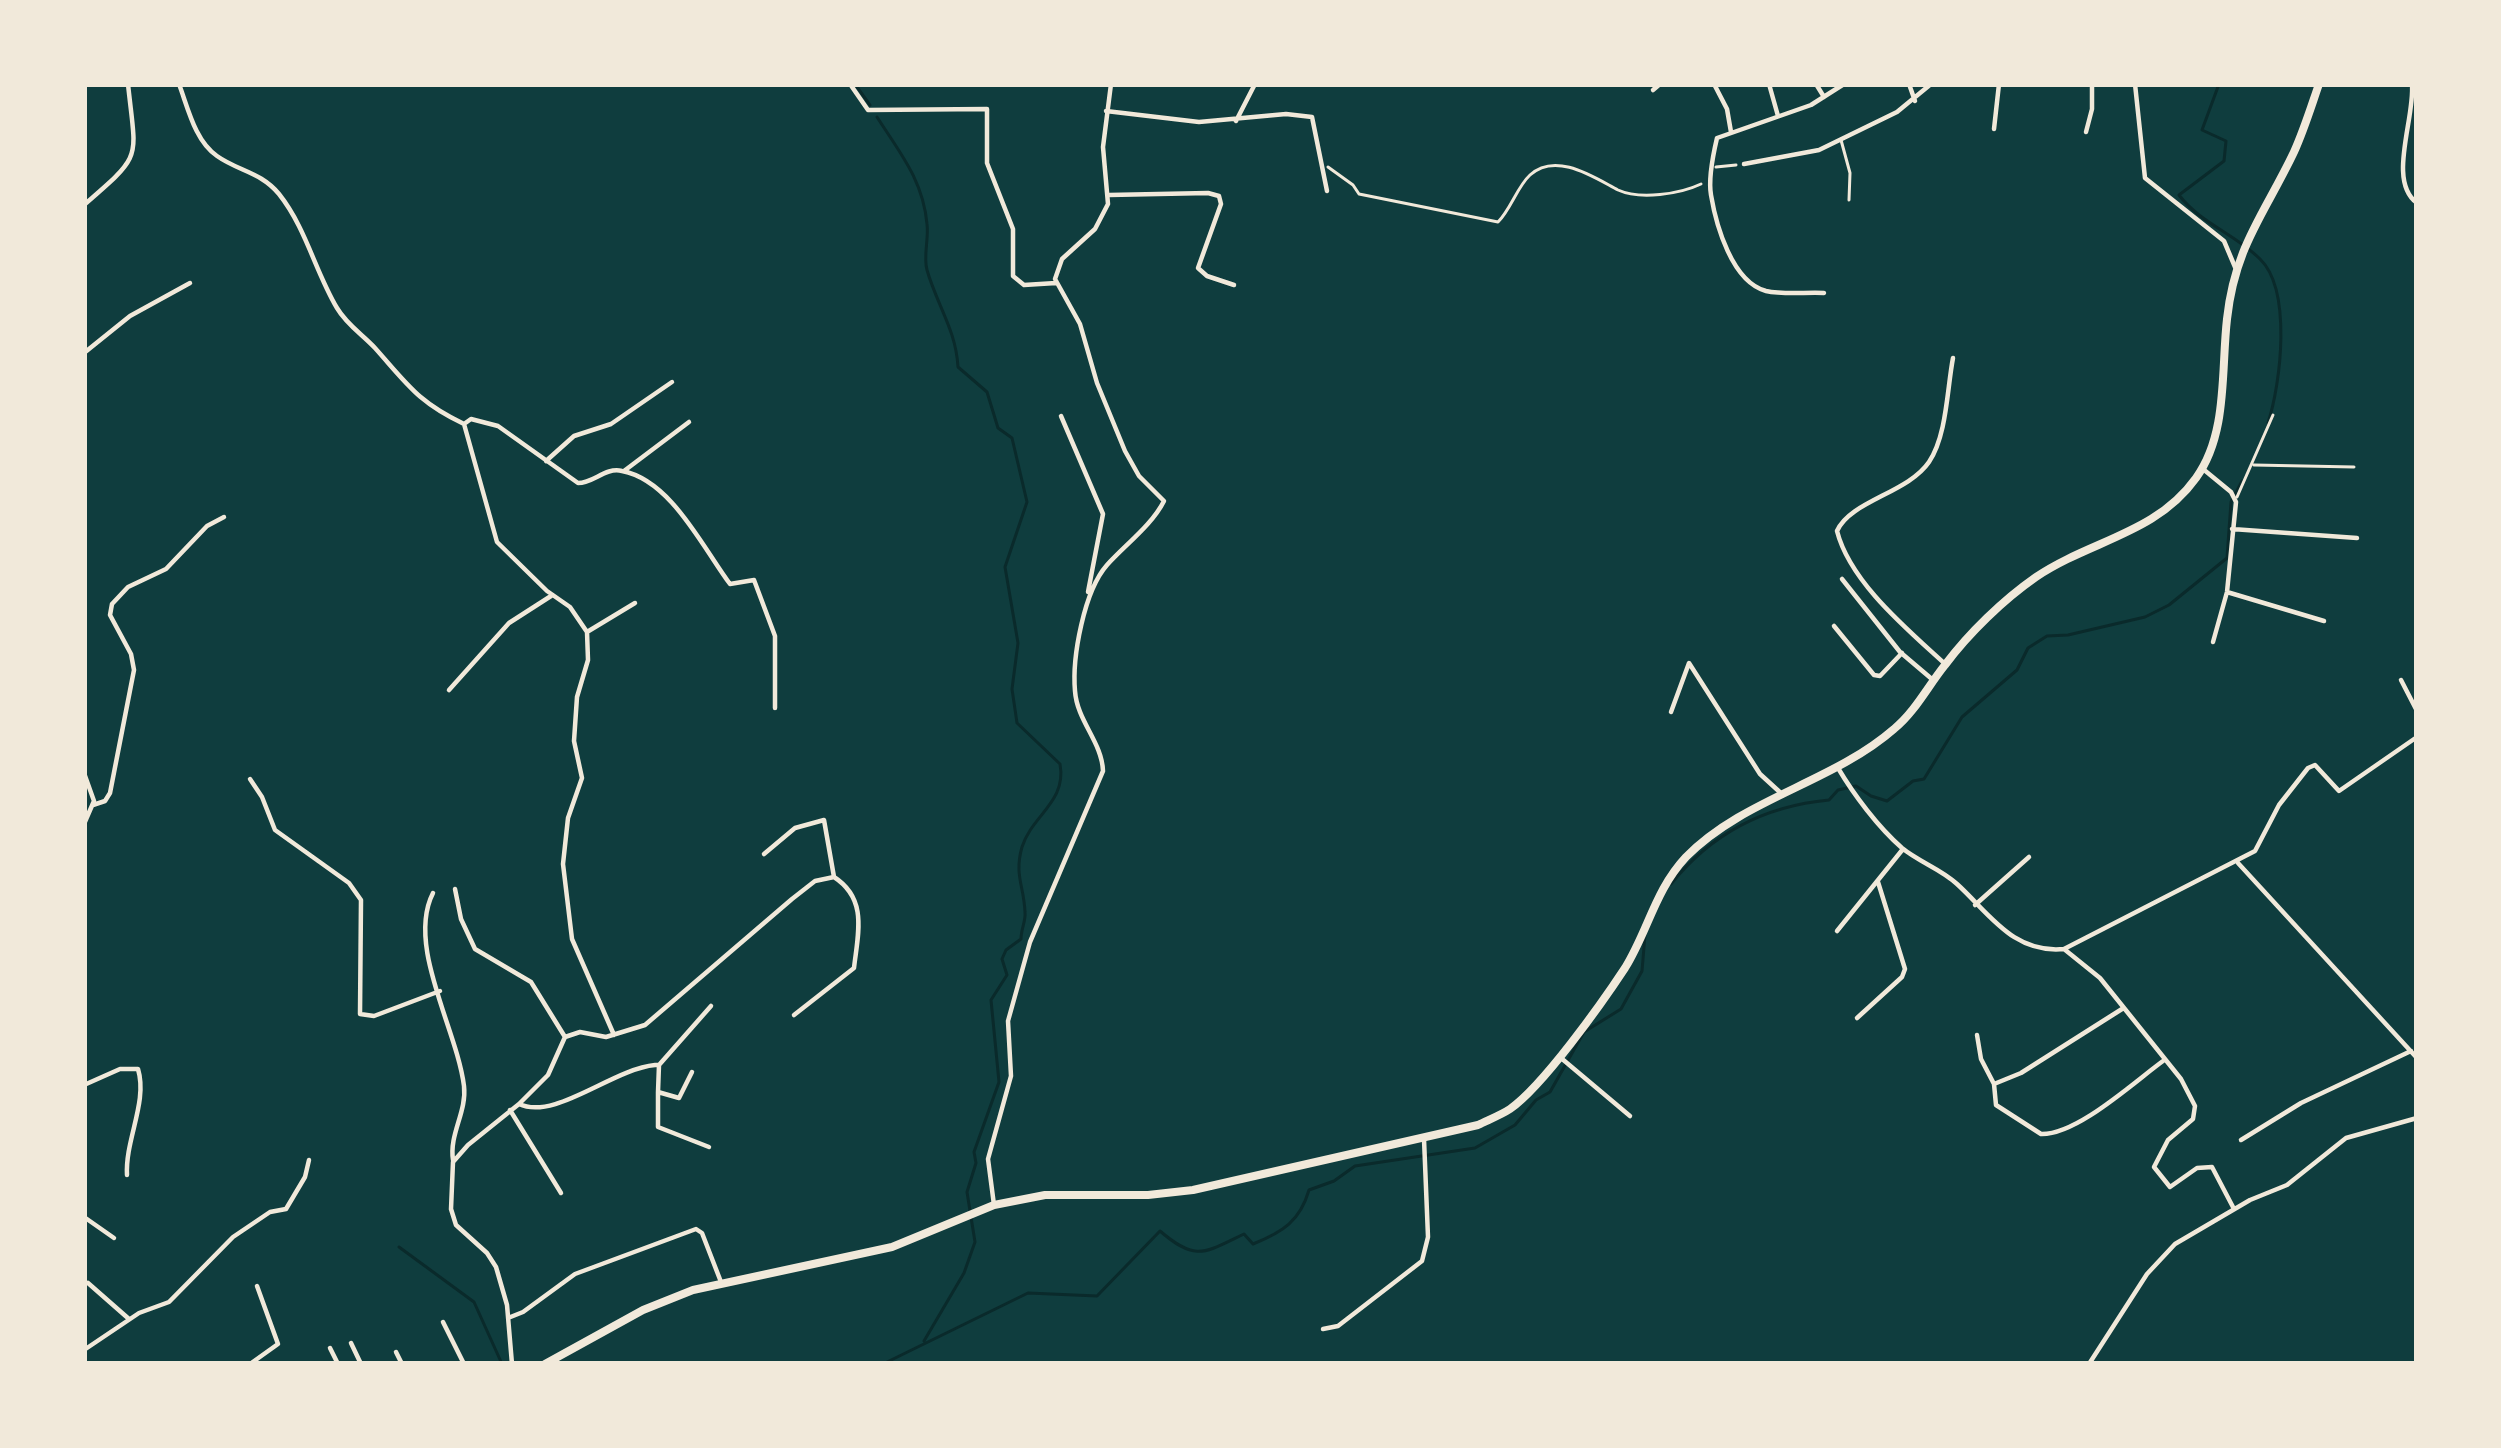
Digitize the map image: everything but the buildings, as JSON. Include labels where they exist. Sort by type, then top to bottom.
[{"type":"main road","points":[[545,1364],[643,1310],[693,1290],[892,1247],[994,1205],[1056,1194],[1148,1196],[1193,1190],[1425,1144],[1510,1109],[1561,1058],[1624,968],[1669,877],[1690,854],[1734,820],[1838,768],[1895,729],[1945,664],[1995,611],[2035,578],[2079,552],[2165,514],[2203,469],[2218,417],[2237,262],[2295,150],[2319,84]]},
{"type":"street","points":[[84,205],[133,156],[128,84]]},
{"type":"street","points":[[179,84],[201,139],[213,152],[256,172],[276,190],[298,222],[349,325],[410,391],[434,410],[464,424],[497,542],[551,596],[570,607],[587,632],[588,660],[577,697],[574,741],[583,778],[568,818],[562,864],[572,938],[614,1035]]},
{"type":"street","points":[[850,84],[868,110],[987,109],[987,163],[1012,229],[1013,276],[1024,285],[1056,283]]},
{"type":"street","points":[[1088,597],[1100,573],[1164,501],[1139,476],[1126,451],[1097,383],[1080,324],[1056,283],[1059,263],[1095,230],[1109,195],[1103,147],[1111,84]]},
{"type":"street","points":[[1236,121],[1256,84]]},
{"type":"street","points":[[1653,90],[1660,84]]},
{"type":"street","points":[[1714,84],[1727,109],[1730,132]]},
{"type":"street","points":[[1769,84],[1778,116]]},
{"type":"street","points":[[1816,84],[1824,97]]},
{"type":"street","points":[[1824,293],[1764,291],[1746,278],[1732,260],[1711,194],[1711,179],[1715,140],[1824,97],[1844,84]]},
{"type":"street","points":[[1909,84],[1915,100]]},
{"type":"street","points":[[1744,164],[1819,150],[1915,100],[1931,84]]},
{"type":"street","points":[[1994,129],[1999,84]]},
{"type":"street","points":[[2086,132],[2092,84]]},
{"type":"street","points":[[2135,84],[2145,178],[2224,241],[2237,262]]},
{"type":"street","points":[[2412,84],[2401,179],[2406,194],[2417,203]]},
{"type":"street","points":[[1106,111],[1199,122],[1286,114],[1314,118],[1328,191]]},
{"type":"street","points":[[1109,195],[1215,194],[1221,204],[1198,268],[1234,285]]},
{"type":"street","points":[[84,353],[130,316],[190,283]]},
{"type":"street","points":[[1945,664],[1881,604],[1841,544],[1837,530],[1844,518],[1896,490],[1929,462],[1937,444],[1953,358]]},
{"type":"street","points":[[546,461],[574,436],[610,424],[672,382]]},
{"type":"street","points":[[994,1205],[988,1159],[1012,1076],[1008,1021],[1030,942],[1103,771],[1100,752],[1075,698],[1074,671],[1103,514],[1060,416]]},
{"type":"street","points":[[464,424],[471,419],[489,421],[582,484],[607,472],[624,471],[689,422]]},
{"type":"street","points":[[2203,469],[2234,495],[2227,592],[2212,642]]},
{"type":"street","points":[[624,471],[653,489],[690,523],[730,584],[751,580],[758,587],[775,636],[775,708]]},
{"type":"street","points":[[93,805],[105,801],[110,793],[123,710],[134,676],[130,654],[110,615],[112,604],[128,587],[166,568],[207,526],[224,518]]},
{"type":"street","points":[[2232,529],[2356,538]]},
{"type":"street","points":[[1842,579],[1902,653],[1934,680]]},
{"type":"street","points":[[2227,592],[2324,621]]},
{"type":"street","points":[[448,690],[509,623],[551,596]]},
{"type":"street","points":[[587,632],[635,603]]},
{"type":"street","points":[[1834,626],[1874,675],[1883,674],[1902,653]]},
{"type":"street","points":[[1671,712],[1689,663],[1760,774],[1783,795]]},
{"type":"street","points":[[2401,680],[2417,711]]},
{"type":"street","points":[[1838,768],[1903,848],[1959,885],[2006,933],[2046,950],[2064,949],[2254,851],[2279,805],[2308,768],[2315,765],[2339,791],[2417,737]]},
{"type":"street","points":[[84,772],[93,805],[84,824]]},
{"type":"street","points":[[250,779],[274,830],[349,883],[361,900],[360,1014],[374,1016],[440,991]]},
{"type":"street","points":[[764,854],[795,828],[824,820],[834,877],[853,894],[860,910],[854,968],[794,1015]]},
{"type":"street","points":[[1837,932],[1903,848]]},
{"type":"street","points":[[1975,905],[2029,857]]},
{"type":"street","points":[[2236,862],[2417,1058]]},
{"type":"street","points":[[453,1162],[548,1075],[566,1037],[580,1032],[614,1035],[656,1018],[792,899],[815,881],[834,877]]},
{"type":"street","points":[[1857,1018],[1904,973],[1905,963],[1878,882]]},
{"type":"street","points":[[455,890],[461,919],[475,949],[531,982],[566,1037]]},
{"type":"street","points":[[433,893],[426,908],[424,934],[464,1084],[452,1145],[454,1221],[493,1261],[508,1318],[512,1364]]},
{"type":"street","points":[[2064,949],[2100,979],[2181,1079],[2196,1112],[2168,1140],[2154,1167],[2170,1187],[2197,1168],[2212,1167],[2234,1209]]},
{"type":"street","points":[[519,1103],[546,1109],[623,1072],[659,1065],[711,1006]]},
{"type":"street","points":[[1994,1084],[2021,1073],[2122,1009]]},
{"type":"street","points":[[1977,1035],[1981,1059],[1994,1084],[1996,1106],[2034,1132],[2049,1134],[2092,1113],[2163,1061]]},
{"type":"street","points":[[2241,1140],[2300,1103],[2411,1051]]},
{"type":"street","points":[[1561,1058],[1630,1116]]},
{"type":"street","points":[[659,1065],[658,1127],[710,1147]]},
{"type":"street","points":[[84,1085],[121,1070],[138,1069],[142,1081],[126,1159],[128,1175]]},
{"type":"street","points":[[658,1092],[679,1098],[692,1072]]},
{"type":"street","points":[[510,1110],[561,1192]]},
{"type":"street","points":[[2089,1364],[2162,1258],[2190,1233],[2287,1185],[2346,1138],[2417,1118]]},
{"type":"street","points":[[1323,1329],[1338,1326],[1422,1261],[1428,1237],[1425,1144]]},
{"type":"street","points":[[84,1350],[128,1319],[169,1302],[233,1237],[269,1212],[286,1209],[302,1184],[309,1160]]},
{"type":"street","points":[[84,1216],[114,1238]]},
{"type":"street","points":[[508,1318],[524,1312],[563,1280],[696,1229],[702,1233],[721,1284]]},
{"type":"street","points":[[88,1283],[128,1319]]},
{"type":"street","points":[[250,1364],[278,1344],[256,1286]]},
{"type":"street","points":[[443,1322],[464,1364]]},
{"type":"street","points":[[351,1343],[361,1364]]},
{"type":"street","points":[[330,1348],[338,1364]]},
{"type":"street","points":[[396,1352],[402,1364]]},
{"type":"lane","points":[[1841,138],[1850,167],[1849,200]]},
{"type":"lane","points":[[2234,495],[2254,465],[2273,415]]},
{"type":"lane","points":[[2254,465],[2354,466]]},
{"type":"path","points":[[1321,163],[1353,185],[1358,194],[1498,222],[1531,174],[1546,167],[1568,167],[1619,190],[1644,195],[1695,188],[1711,179]]},
{"type":"path","points":[[1712,169],[1744,164]]},
{"type":"waterway","points":[[855,84],[870,105]]},
{"type":"waterway","points":[[2219,84],[2202,130],[2226,141],[2224,161],[2179,195],[2250,250],[2270,273],[2277,292],[2281,338],[2268,423]]},
{"type":"waterway","points":[[877,117],[921,194],[927,224],[927,270],[950,329],[958,367],[987,392],[998,428],[1012,438],[1027,502],[1005,567],[1018,643],[1012,689],[1017,723],[1060,764],[1061,777],[1054,799],[1022,847],[1019,873],[1025,915],[1021,939],[1006,950],[1002,959],[1007,975],[991,1000],[999,1082],[974,1152],[976,1163],[967,1192],[975,1242],[964,1273],[924,1341]]},
{"type":"waterway","points":[[1671,884],[1722,837],[1761,816],[1829,800],[1838,790],[1856,786],[1887,801],[1913,781],[1924,779],[1962,717],[2017,670],[2028,648],[2047,636],[2145,617],[2169,605],[2227,558],[2231,502],[2242,481]]},
{"type":"waterway","points":[[883,1364],[1028,1293],[1097,1296],[1160,1231],[1192,1251],[1209,1250],[1244,1234],[1253,1244],[1289,1224],[1309,1190],[1355,1166],[1475,1148],[1515,1125],[1536,1100],[1550,1092],[1584,1032],[1621,1009],[1642,971],[1645,935]]},
{"type":"waterway","points":[[399,1247],[474,1302],[502,1364]]}]
